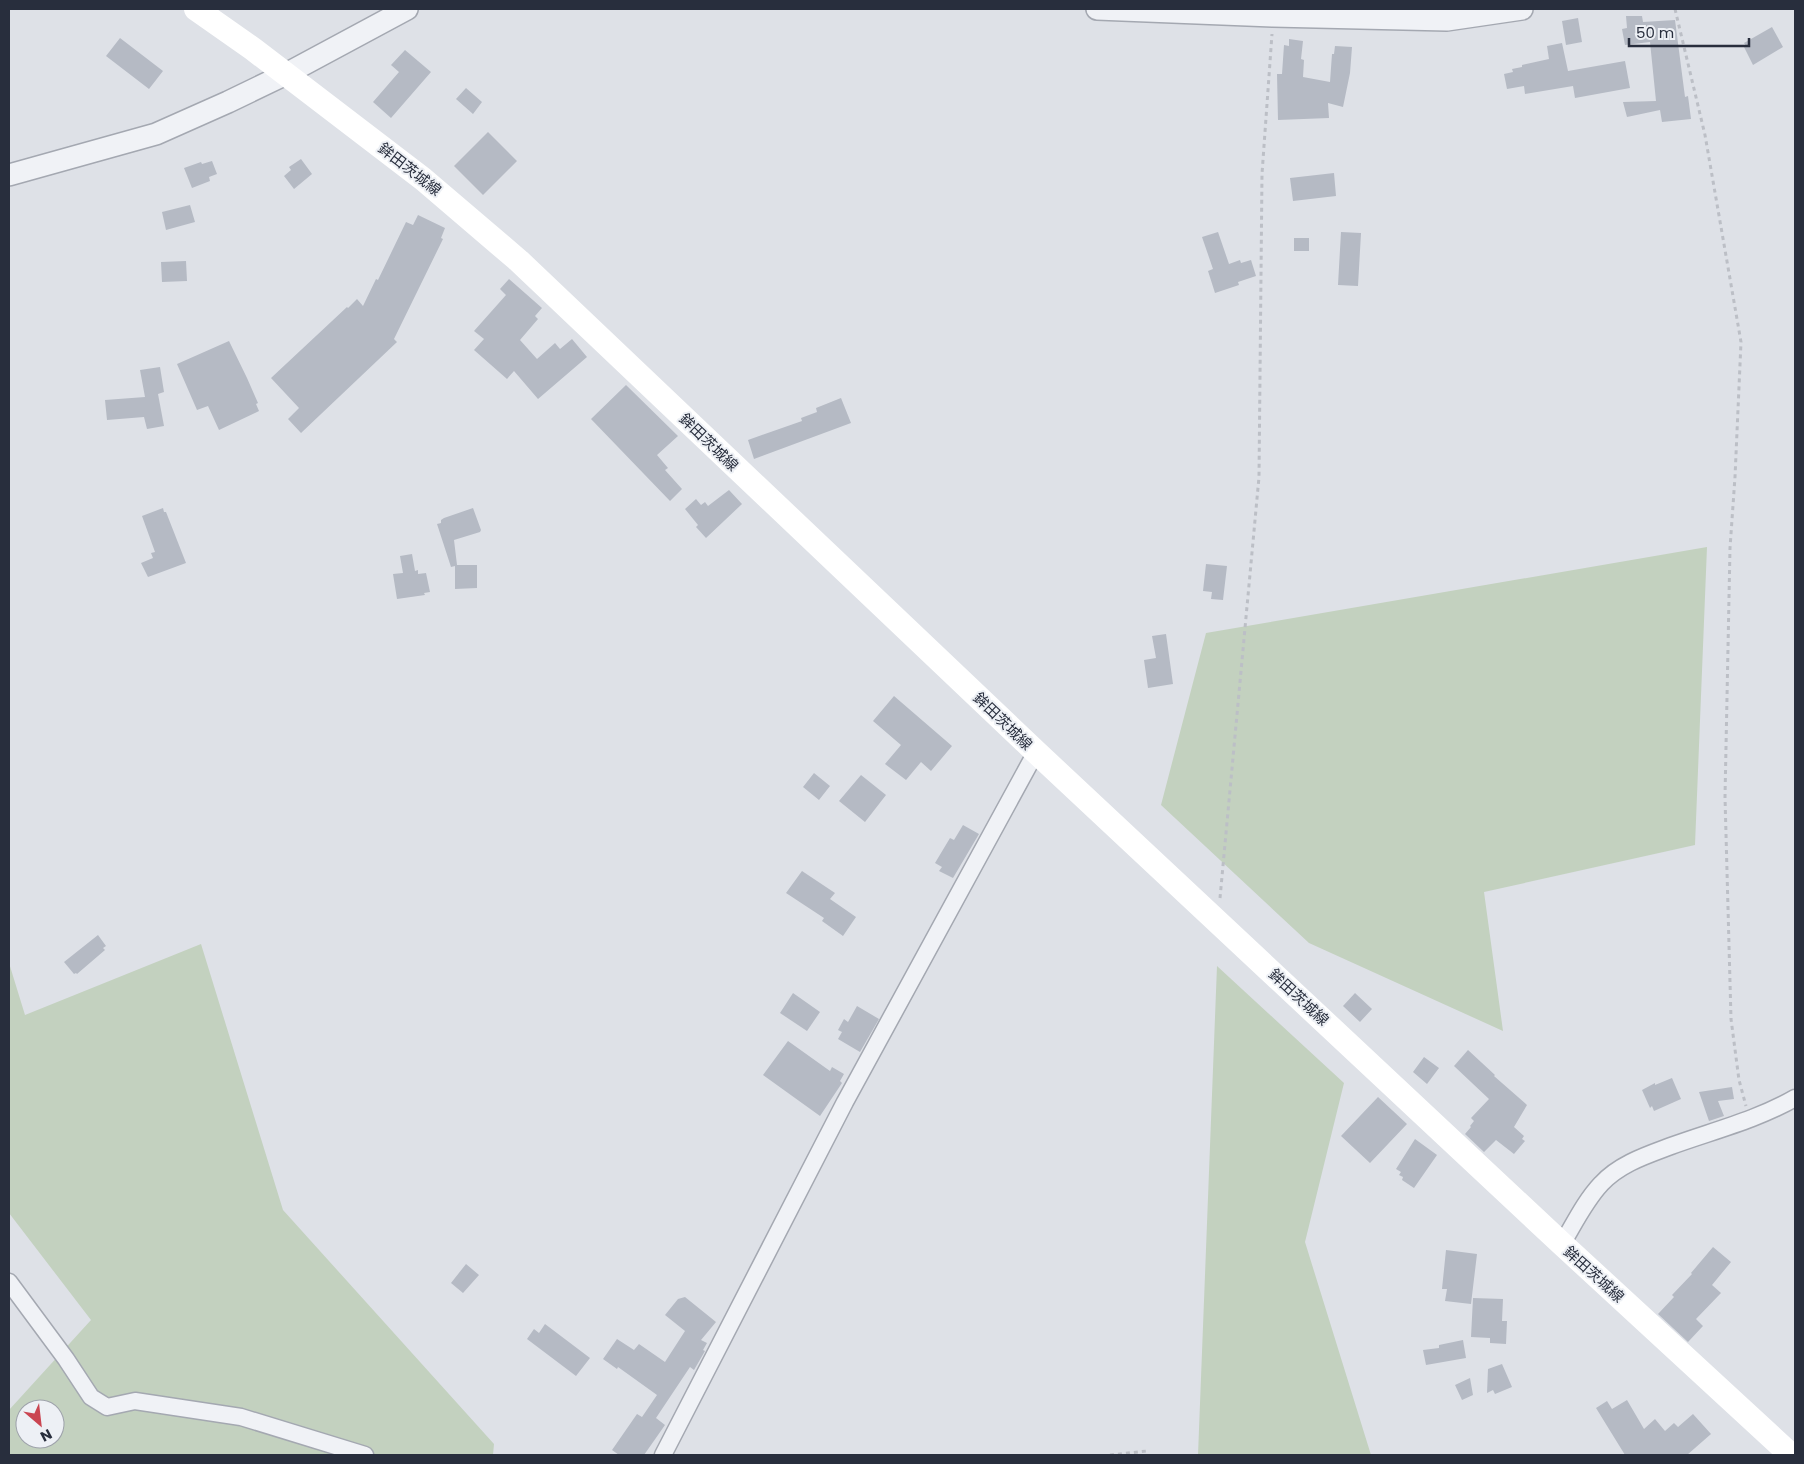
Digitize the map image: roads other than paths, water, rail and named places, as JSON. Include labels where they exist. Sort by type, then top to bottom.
[{"type":"main road","name":"鉾田茨城線","points":[[196,9],[286,74],[423,179],[519,260],[1036,752],[1562,1244],[1791,1455]]},
{"type":"street","points":[[9,175],[72,159],[156,134],[286,74],[407,9]]},
{"type":"street","points":[[1097,9],[1447,20],[1522,9]]},
{"type":"street","points":[[663,1455],[845,1102],[1036,752]]},
{"type":"street","points":[[1562,1244],[1586,1204],[1602,1183],[1625,1165],[1651,1153],[1749,1119],[1795,1098]]},
{"type":"street","points":[[9,1282],[92,1397],[106,1406],[135,1400],[240,1417],[365,1455]]}]
